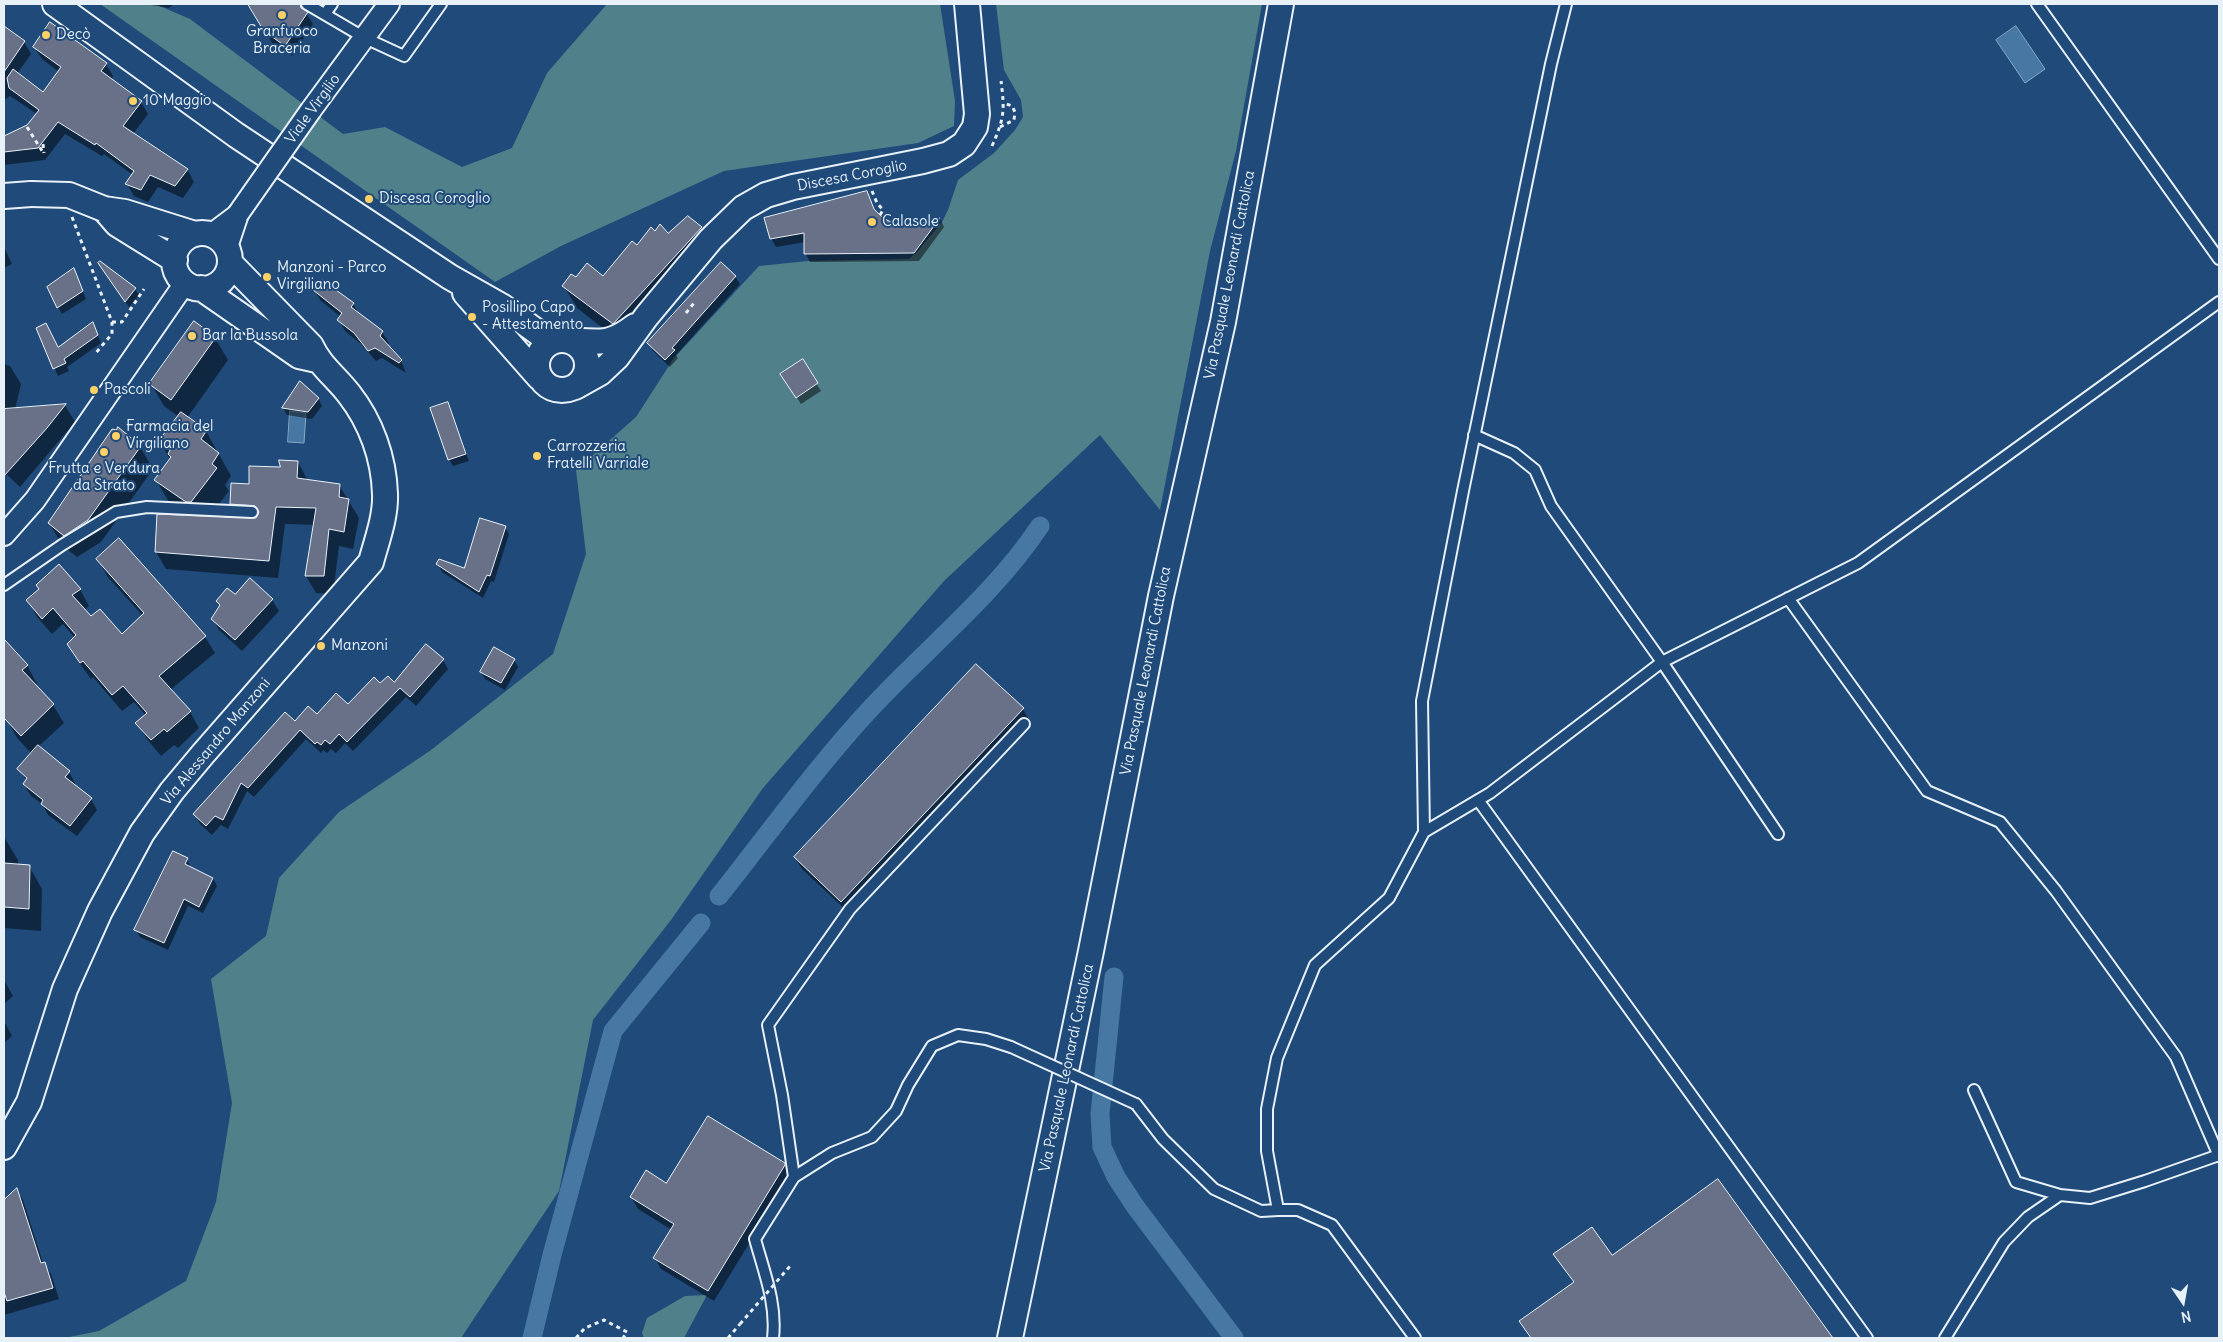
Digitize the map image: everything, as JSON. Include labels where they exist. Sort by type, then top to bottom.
[{"type":"street","points":[[55,4],[236,135],[450,277],[559,341],[582,349],[586,356],[586,373],[575,387],[559,390],[551,388],[450,277]]},
{"type":"street","name":"Viale Virgilio","points":[[216,245],[311,110],[389,4]]},
{"type":"street","name":"Discesa Coroglio","points":[[575,387],[600,373],[617,357],[646,317],[711,239],[743,208],[766,195],[923,161],[949,154],[964,144],[975,127],[977,114],[968,4]]},
{"type":"street","name":"Via Pasquale Leonardi Cattolica","points":[[1010,1338],[1091,951],[1161,596],[1222,322],[1281,4]]},
{"type":"street","points":[[4,196],[31,194],[69,195],[104,209],[125,212],[216,245]]},
{"type":"street","points":[[104,209],[117,224],[175,260]]},
{"type":"street","points":[[186,238],[216,245],[222,281],[214,286],[193,286],[178,276],[175,260],[179,245],[186,238]]},
{"type":"street","name":"Via Alessandro Manzoni","points":[[4,1147],[29,1102],[65,989],[100,911],[142,833],[172,791],[203,754],[371,562],[380,531],[386,495],[380,455],[368,424],[349,394],[317,360],[311,346],[216,245]]},
{"type":"street","points":[[4,535],[35,500],[193,286]]},
{"type":"street","name":"Via Alessandro Manzoni","points":[[193,286],[299,356],[317,360]]},
{"type":"street","name":"Discesa Coroglio","points":[[559,341],[600,342],[618,339],[646,317]]},
{"type":"street","points":[[540,377],[537,369],[539,353],[559,341]]},
{"type":"lane","points":[[307,4],[365,38],[404,56],[441,4]]},
{"type":"lane","points":[[325,14],[332,4]]},
{"type":"lane","points":[[1278,1210],[1267,1151],[1266,1109],[1276,1058],[1315,964],[1389,898],[1424,832],[1422,700],[1474,435],[1551,64],[1566,4]]},
{"type":"lane","points":[[2037,4],[2219,259]]},
{"type":"lane","points":[[1424,832],[1478,800],[1662,662],[1858,563],[2219,302]]},
{"type":"lane","points":[[1474,435],[1514,453],[1535,470],[1551,506],[1662,662],[1778,834]]},
{"type":"lane","points":[[4,585],[62,545],[116,512],[147,507],[252,512]]},
{"type":"lane","points":[[1788,598],[1928,791],[2000,822],[2056,891],[2176,1058],[2219,1155],[2090,1198],[2060,1195],[2016,1182],[1974,1090]]},
{"type":"lane","points":[[794,1177],[782,1095],[768,1025],[850,909],[1024,724]]},
{"type":"lane","points":[[1478,800],[1867,1338]]},
{"type":"lane","points":[[773,1338],[774,1306],[755,1239],[794,1177],[832,1153],[872,1137],[896,1111],[908,1085],[932,1046],[958,1035],[986,1039],[1011,1047],[1136,1104],[1163,1139],[1214,1189],[1261,1211],[1298,1210],[1332,1226],[1415,1338]]},
{"type":"lane","points":[[1945,1338],[2004,1242],[2028,1217],[2060,1195]]},
{"type":"path","points":[[992,146],[1000,127],[1004,103],[1001,81]]},
{"type":"path","points":[[1000,127],[1011,124],[1014,120],[1015,112],[1012,106],[1004,103]]},
{"type":"path","points":[[27,127],[44,154],[43,144]]},
{"type":"path","points":[[870,186],[876,203],[883,210],[880,215]]},
{"type":"path","points":[[76,228],[112,322],[112,334],[94,355]]},
{"type":"path","points":[[112,322],[122,322],[144,289]]},
{"type":"path","points":[[686,313],[694,303]]},
{"type":"path","points":[[728,1338],[791,1265]]},
{"type":"path","points":[[576,1338],[585,1328],[604,1320],[627,1332],[623,1338]]},
{"type":"green space","points":[[100,4],[155,4],[190,19],[343,134],[385,127],[462,167],[512,148],[547,73],[607,4],[940,4],[955,101],[954,126],[918,143],[724,171],[561,246],[495,282]]},
{"type":"green space","points":[[996,4],[1262,4],[1236,151],[1210,251],[1160,510],[1100,435],[944,581],[763,788],[671,920],[593,1020],[559,1191],[461,1338],[64,1338],[99,1331],[186,1281],[216,1202],[232,1103],[211,979],[266,936],[279,878],[339,812],[431,750],[553,654],[586,554],[576,470],[636,417],[674,358],[759,266],[808,261],[909,259],[942,222],[958,180],[994,153],[1015,130],[1023,117],[1021,100],[1004,70]]},
{"type":"green space","points":[[707,1295],[684,1338],[644,1338],[642,1333],[647,1318],[685,1296]]},
{"type":"water","points":[[2016,26],[2045,69],[2025,83],[1996,40]]},
{"type":"water","points":[[290,411],[306,413],[304,443],[288,442]]},
{"type":"building","points":[[248,4],[300,4],[301,8],[308,12],[285,46],[264,31]]},
{"type":"building","points":[[50,22],[107,63],[101,71],[142,101],[123,126],[188,169],[175,186],[150,175],[141,190],[125,184],[134,171],[96,143],[95,145],[58,122],[38,148],[4,152],[4,136],[27,125],[39,110],[9,88],[7,78],[13,69],[43,92],[61,67],[33,47]]},
{"type":"building","points":[[4,26],[25,41],[4,72]]},
{"type":"building","points":[[867,191],[874,209],[883,218],[895,224],[911,226],[940,218],[914,253],[804,254],[804,233],[770,239],[764,218]]},
{"type":"building","points":[[688,216],[702,227],[613,324],[562,286],[571,274],[576,277],[587,263],[603,276],[632,241],[637,245],[651,227],[655,231],[660,224],[668,233]]},
{"type":"building","points":[[100,261],[136,288],[125,302],[98,263]]},
{"type":"building","points":[[721,262],[736,276],[672,348],[675,350],[665,360],[647,343]]},
{"type":"building","points":[[74,268],[83,291],[57,308],[47,287]]},
{"type":"building","points":[[322,280],[354,303],[351,307],[383,331],[380,336],[402,360],[399,363],[375,348],[368,351],[354,333],[337,320],[342,313],[313,290]]},
{"type":"building","points":[[194,321],[216,337],[171,400],[149,384]]},
{"type":"building","points":[[93,322],[98,335],[64,359],[66,363],[53,369],[36,328],[46,323],[58,347]]},
{"type":"building","points":[[803,359],[818,383],[796,398],[780,374]]},
{"type":"building","points":[[300,381],[319,398],[308,412],[282,408]]},
{"type":"building","points":[[448,402],[466,454],[448,460],[430,408]]},
{"type":"building","points":[[66,404],[47,428],[4,476],[4,409]]},
{"type":"building","points":[[181,412],[207,430],[201,439],[219,453],[212,464],[217,468],[191,502],[186,502],[154,480],[171,457],[168,454],[170,450],[159,441]]},
{"type":"building","points":[[118,427],[141,446],[88,520],[64,536],[48,523],[112,429],[116,430]]},
{"type":"building","points":[[279,460],[298,461],[297,478],[340,484],[339,497],[349,499],[344,532],[329,529],[324,576],[305,576],[316,508],[276,507],[269,561],[155,552],[157,514],[256,518],[259,512],[255,506],[230,504],[231,483],[249,484],[249,466],[280,467]]},
{"type":"building","points":[[480,518],[506,526],[490,576],[487,575],[479,592],[436,564],[439,559],[464,568]]},
{"type":"building","points":[[119,538],[206,636],[159,676],[191,711],[167,732],[164,729],[151,740],[135,723],[147,713],[123,686],[112,695],[83,661],[80,663],[67,644],[76,635],[53,608],[42,619],[26,600],[39,589],[36,585],[59,564],[81,589],[72,595],[91,616],[100,609],[122,634],[144,613],[96,559]]},
{"type":"building","points":[[250,578],[273,599],[235,640],[211,619],[220,605],[216,601],[227,588],[235,594]]},
{"type":"building","points":[[4,639],[28,665],[22,670],[54,704],[21,736],[4,718]]},
{"type":"building","points":[[426,644],[444,659],[410,697],[400,688],[347,742],[339,734],[330,744],[325,740],[321,745],[317,742],[315,744],[300,730],[248,788],[241,783],[223,820],[215,816],[206,826],[193,814],[285,712],[295,721],[308,706],[317,714],[336,693],[348,704],[374,677],[380,683],[388,676],[394,682]]},
{"type":"building","points":[[494,647],[515,659],[501,683],[480,672]]},
{"type":"building","points":[[976,664],[1024,708],[841,902],[794,857]]},
{"type":"building","points":[[38,745],[70,771],[65,777],[92,798],[70,826],[41,804],[43,800],[23,784],[27,778],[17,769]]},
{"type":"building","points":[[173,851],[188,858],[185,864],[213,878],[199,907],[184,899],[164,943],[134,930]]},
{"type":"building","points":[[4,863],[30,865],[29,909],[4,907]]},
{"type":"building","points":[[708,1116],[785,1163],[785,1165],[708,1291],[653,1258],[674,1224],[630,1197],[646,1170],[666,1183]]},
{"type":"building","points":[[1718,1179],[1833,1338],[1531,1338],[1519,1321],[1574,1282],[1553,1254],[1592,1227],[1612,1255]]},
{"type":"building","points":[[17,1188],[41,1263],[45,1262],[53,1288],[7,1301],[4,1292],[4,1200]]},
{"type":"waterway","points":[[719,896],[852,729],[893,685],[981,598],[1022,551],[1040,526]]},
{"type":"waterway","points":[[532,1338],[552,1255],[613,1031],[701,923]]},
{"type":"waterway","points":[[1114,977],[1100,1114],[1102,1147],[1116,1177],[1135,1206],[1234,1338]]},
{"type":"place","name":"Granfuoco Braceria","points":[[282,15]]},
{"type":"place","name":"Decò","points":[[46,35]]},
{"type":"place","name":"10 Maggio","points":[[133,101]]},
{"type":"place","name":"Discesa Coroglio","points":[[369,199]]},
{"type":"place","name":"Calasole","points":[[872,222]]},
{"type":"place","name":"Manzoni - Parco Virgiliano","points":[[267,277]]},
{"type":"place","name":"Posillipo Capo - Attestamento","points":[[472,317]]},
{"type":"place","name":"Bar la Bussola","points":[[192,336]]},
{"type":"place","name":"Pascoli","points":[[94,390]]},
{"type":"place","name":"Farmacia del Virgiliano","points":[[116,436]]},
{"type":"place","name":"Frutta e Verdura da Strato","points":[[104,452]]},
{"type":"place","name":"Carrozzeria Fratelli Varriale","points":[[537,456]]},
{"type":"place","name":"Manzoni","points":[[321,646]]}]
